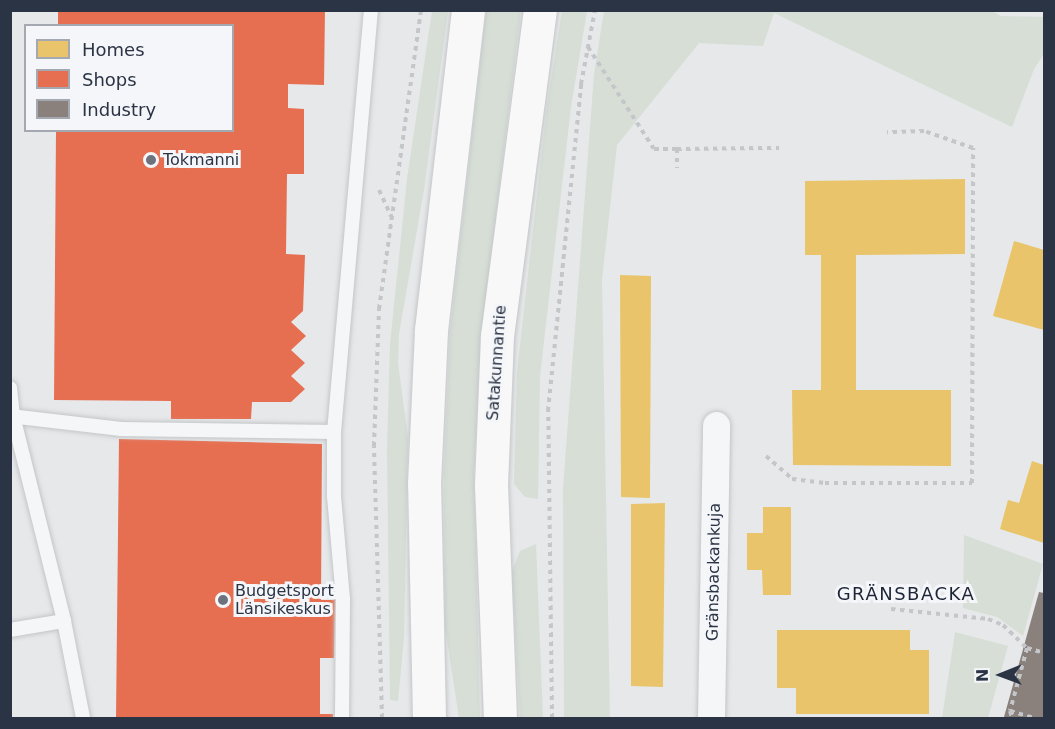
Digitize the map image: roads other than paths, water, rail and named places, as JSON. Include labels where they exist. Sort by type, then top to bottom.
[{"type":"main road","points":[[429,718],[424,484],[431,330],[444,187],[468,10]]},
{"type":"main road","name":"Satakunnantie","points":[[500,718],[491,485],[497,336],[513,190],[540,10]]},
{"type":"street","name":"Gränsbackankuja","points":[[711,718],[716,425]]},
{"type":"lane","points":[[342,718],[343,599],[334,497],[334,432],[371,10]]},
{"type":"lane","points":[[10,388],[12,416],[64,621],[82,718]]},
{"type":"lane","points":[[12,416],[121,429],[334,432]]},
{"type":"lane","points":[[10,630],[64,621]]},
{"type":"place","name":"Tokmanni","points":[[151,160]]},
{"type":"place","name":"Budgetsport Länsikeskus","points":[[223,600]]},
{"type":"district","name":"GRÄNSBACKA","points":[[906,594]]}]
